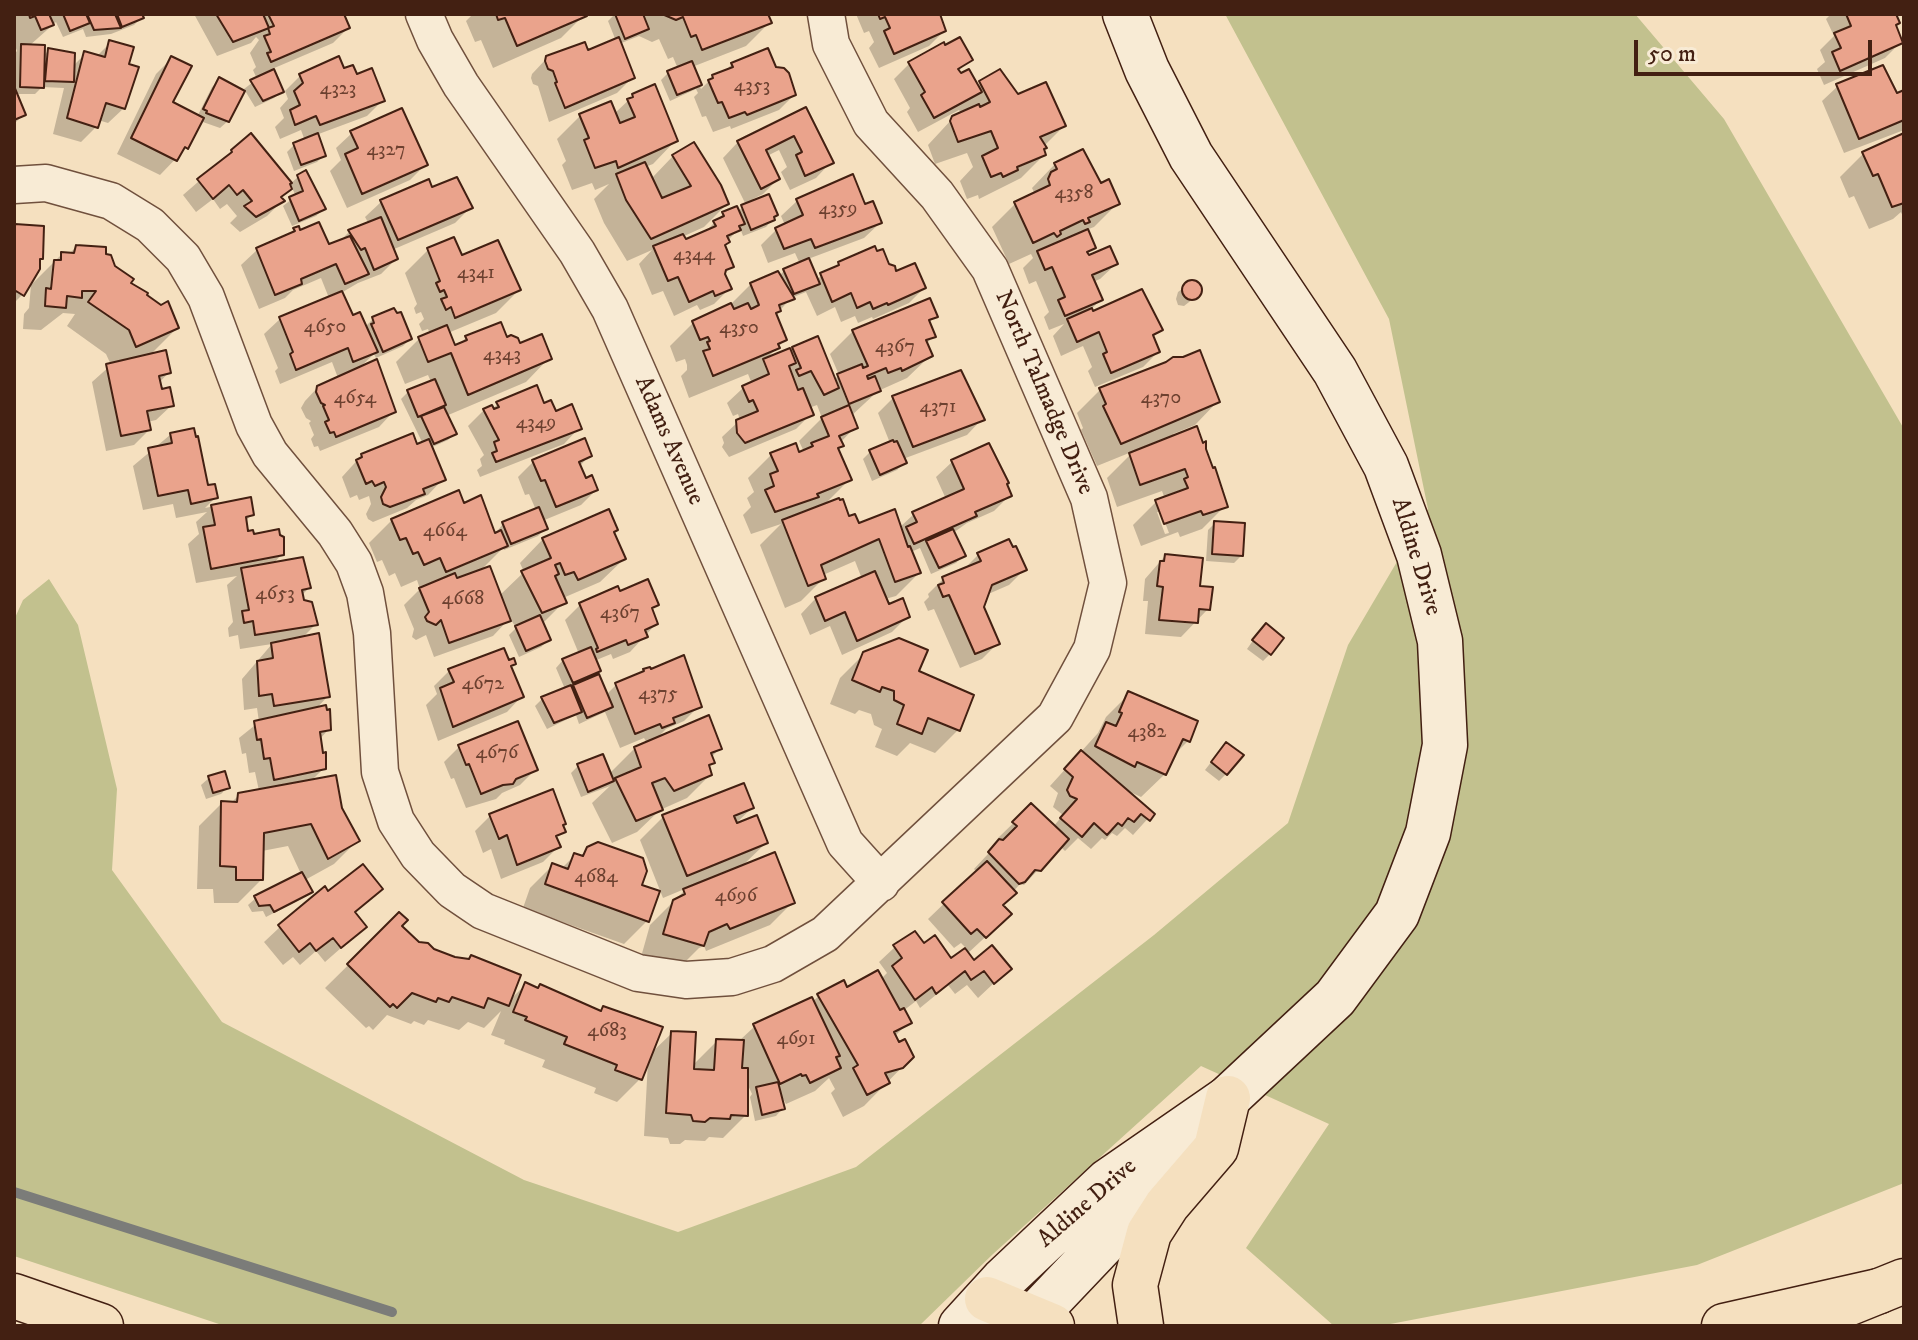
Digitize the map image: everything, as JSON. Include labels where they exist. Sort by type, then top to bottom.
[{"type":"main road","name":"Aldine Drive","points":[[974,1312],[1108,1181],[1228,1098],[1335,998],[1397,914],[1428,833],[1445,745],[1440,641],[1419,555],[1386,466],[1335,371],[1191,156],[1147,70],[1125,14]]},
{"type":"main road","name":"Aldine Drive","points":[[1036,1323],[1158,1186],[1228,1098]]},
{"type":"main road","points":[[1141,1326],[1135,1285],[1149,1233],[1167,1205],[1216,1148],[1228,1098]]},
{"type":"main road","points":[[1724,1326],[1892,1286]]},
{"type":"main road","points":[[1792,1326],[1892,1286]]},
{"type":"main road","points":[[14,1296],[101,1326]]},
{"type":"main road","points":[[974,1312],[1036,1323]]},
{"type":"street","name":"Adams Avenue","points":[[424,14],[461,85],[577,252],[610,309],[845,843],[881,883]]},
{"type":"street","name":"North Talmadge Drive","points":[[14,185],[46,183],[111,201],[150,225],[183,258],[206,297],[254,425],[270,454],[335,533],[354,563],[365,593],[372,633],[380,772],[396,821],[418,855],[452,890],[483,911],[638,973],[686,980],[732,977],[773,964],[825,934],[1055,717],[1092,649],[1108,583],[1089,498],[990,269],[937,195],[871,123],[831,44],[826,14]]},
{"type":"shaded area","points":[[1225,14],[1635,14],[1724,119],[1904,429],[1904,1183],[1697,1265],[1380,1326],[1334,1326],[1246,1248],[1329,1124],[1201,1066],[993,1254],[919,1326],[225,1326],[14,1256],[14,620],[23,600],[49,579],[78,625],[117,789],[112,870],[222,1022],[524,1180],[678,1232],[856,1167],[1154,935],[1288,823],[1348,645],[1428,509],[1389,319]]},
{"type":"building","points":[[29,14],[49,14],[54,25],[41,30],[35,16],[30,18]]},
{"type":"building","points":[[63,14],[86,14],[90,23],[70,31]]},
{"type":"building","points":[[87,14],[115,14],[121,28],[94,30]]},
{"type":"building","points":[[117,14],[142,14],[144,18],[122,27]]},
{"type":"building","points":[[216,14],[263,14],[269,28],[233,42]]},
{"type":"building","points":[[268,14],[344,14],[350,28],[271,62],[267,53],[271,52],[264,36],[270,34],[268,28],[274,26]]},
{"type":"building","points":[[496,14],[587,16],[517,46],[505,18],[498,20]]},
{"type":"building","points":[[615,14],[643,14],[649,29],[625,39]]},
{"type":"building","points":[[662,14],[768,14],[772,23],[702,50],[696,35],[691,37],[683,17],[676,20]]},
{"type":"building","points":[[878,14],[940,14],[946,31],[894,54],[884,31],[890,28],[885,17],[880,19]]},
{"type":"building","points":[[1846,14],[1896,14],[1900,23],[1896,25],[1903,43],[1840,71],[1832,52],[1841,48],[1834,33],[1851,26]]},
{"type":"building","points":[[619,37],[635,78],[565,108],[553,71],[548,69],[545,61],[546,56],[585,42],[588,50]]},
{"type":"building","points":[[960,37],[973,60],[958,69],[961,73],[969,69],[982,92],[934,118],[921,95],[925,92],[908,62],[944,42],[945,45]]},
{"type":"building","points":[[109,40],[134,47],[129,64],[139,67],[125,109],[106,103],[98,128],[67,118],[84,51],[105,57]]},
{"type":"building","points":[[21,44],[45,45],[44,88],[20,87]]},
{"type":"building","points":[[48,48],[75,53],[74,82],[45,81]]},
{"type":"building","points":[[768,48],[776,67],[784,68],[789,73],[796,95],[747,115],[745,112],[729,118],[708,80],[713,78],[712,75],[733,67],[731,63]]},
{"type":"building","points":[[171,56],[192,66],[173,102],[204,118],[188,149],[185,147],[177,161],[131,138]]},
{"type":"building","points":[[339,56],[344,68],[353,65],[357,74],[372,68],[385,101],[320,125],[316,116],[295,125],[290,110],[300,105],[294,91],[303,83],[299,74]]},
{"type":"building","points":[[692,61],[702,85],[677,95],[667,71]]},
{"type":"building","points":[[1883,65],[1897,93],[1904,90],[1904,120],[1859,139],[1836,84]]},
{"type":"building","points":[[274,69],[284,92],[263,101],[250,80]]},
{"type":"building","points":[[1000,69],[1018,94],[1046,82],[1066,126],[1040,137],[1047,148],[1044,149],[1046,155],[1017,167],[1018,170],[1003,177],[1001,173],[991,177],[982,156],[998,148],[991,131],[958,142],[950,121],[952,116],[990,102],[979,81]]},
{"type":"building","points":[[219,77],[245,91],[229,122],[203,109]]},
{"type":"building","points":[[655,84],[678,141],[618,168],[616,161],[595,168],[584,140],[589,138],[579,114],[611,101],[620,123],[635,117],[627,99]]},
{"type":"building","points":[[14,86],[26,115],[14,120]]},
{"type":"building","points":[[806,107],[834,163],[805,176],[796,155],[802,152],[794,136],[766,150],[780,179],[761,189],[737,141]]},
{"type":"building","points":[[402,108],[428,165],[362,194],[345,154],[358,148],[350,131]]},
{"type":"building","points":[[251,133],[292,183],[292,189],[281,197],[285,201],[256,217],[244,206],[252,201],[243,190],[237,195],[229,185],[213,199],[197,179]]},
{"type":"building","points":[[318,133],[326,156],[301,165],[293,143]]},
{"type":"building","points":[[1904,133],[1904,203],[1892,207],[1878,174],[1873,176],[1862,152]]},
{"type":"building","points":[[694,142],[729,204],[651,239],[626,200],[616,174],[645,162],[662,198],[691,186],[672,155]]},
{"type":"building","points":[[1083,149],[1101,183],[1109,179],[1120,204],[1088,218],[1090,222],[1085,224],[1083,220],[1060,231],[1057,237],[1054,233],[1033,243],[1014,202],[1050,185],[1048,179],[1051,172],[1057,169],[1054,163]]},
{"type":"building","points":[[306,170],[326,209],[299,221],[289,197],[303,191],[297,175]]},
{"type":"building","points":[[853,174],[865,204],[873,201],[882,223],[815,248],[811,239],[784,249],[775,228],[803,215],[796,199]]},
{"type":"building","points":[[457,177],[473,208],[398,240],[380,200],[429,179],[432,187]]},
{"type":"building","points":[[769,194],[778,215],[774,217],[775,220],[751,230],[741,205]]},
{"type":"building","points":[[737,206],[745,224],[739,226],[741,230],[727,236],[730,242],[725,245],[734,267],[726,270],[725,274],[732,289],[715,296],[713,291],[689,302],[678,277],[668,281],[653,246],[683,234],[686,239],[716,226],[713,221],[724,216],[722,212]]},
{"type":"building","points":[[381,217],[398,259],[374,270],[365,248],[361,250],[348,230]]},
{"type":"building","points":[[319,222],[329,244],[350,236],[369,274],[345,284],[336,264],[301,279],[302,284],[275,295],[256,248],[295,231],[293,228],[299,226],[300,230]]},
{"type":"building","points":[[15,224],[44,226],[43,259],[40,259],[40,269],[24,296],[16,291],[14,294]]},
{"type":"building","points":[[1088,229],[1096,248],[1087,252],[1089,255],[1110,246],[1118,264],[1092,275],[1103,300],[1065,316],[1058,300],[1065,297],[1052,267],[1045,270],[1037,251]]},
{"type":"building","points":[[454,237],[462,255],[498,240],[521,290],[455,318],[451,307],[446,310],[441,299],[447,297],[444,290],[440,292],[436,283],[440,281],[427,248]]},
{"type":"building","points":[[76,245],[106,247],[106,254],[111,255],[115,266],[134,279],[131,283],[161,305],[168,301],[179,328],[136,347],[129,330],[88,302],[96,291],[82,291],[82,298],[67,296],[66,308],[45,306],[46,288],[51,289],[54,260],[61,260],[61,252],[74,253]]},
{"type":"building","points":[[875,246],[877,251],[883,249],[889,264],[895,266],[896,271],[915,263],[926,288],[873,309],[870,302],[857,308],[851,293],[832,302],[820,273]]},
{"type":"building","points":[[809,258],[820,284],[794,294],[783,269]]},
{"type":"building","points":[[778,271],[795,299],[779,305],[781,311],[776,313],[787,340],[778,344],[780,348],[713,376],[703,351],[710,349],[707,342],[710,341],[708,337],[700,340],[692,321],[731,303],[734,309],[748,303],[751,309],[759,305],[750,283]]},
{"type":"building","points":[[1192,280],[1199,283],[1202,290],[1199,297],[1192,300],[1185,297],[1182,290],[1185,283]]},
{"type":"building","points":[[1142,289],[1163,330],[1153,335],[1160,352],[1111,373],[1099,332],[1077,342],[1067,319]]},
{"type":"building","points":[[342,291],[353,315],[360,312],[378,352],[353,362],[348,348],[296,370],[290,354],[293,352],[279,317]]},
{"type":"building","points":[[930,298],[938,317],[929,320],[936,337],[926,340],[933,356],[902,371],[901,368],[888,373],[886,368],[867,376],[868,379],[875,376],[881,391],[849,404],[837,374],[862,364],[863,368],[868,366],[852,330]]},
{"type":"building","points":[[394,308],[397,313],[401,312],[412,339],[383,352],[371,324],[374,323],[372,317]]},
{"type":"building","points":[[501,322],[507,337],[518,338],[520,343],[542,334],[552,359],[468,395],[451,353],[428,362],[418,337],[447,325],[455,345],[467,340],[465,336]]},
{"type":"building","points":[[818,336],[839,388],[824,395],[811,371],[799,376],[796,370],[801,368],[792,347]]},
{"type":"building","points":[[790,348],[796,363],[789,366],[798,390],[803,388],[814,415],[745,443],[737,433],[736,420],[758,411],[753,400],[749,402],[742,386],[769,374],[763,359]]},
{"type":"building","points":[[166,350],[171,373],[159,376],[162,389],[170,387],[174,406],[147,411],[151,430],[121,436],[106,364]]},
{"type":"building","points":[[1200,350],[1220,402],[1121,444],[1103,406],[1106,404],[1099,388],[1173,357],[1183,357]]},
{"type":"building","points":[[377,359],[396,412],[336,437],[334,432],[330,433],[325,422],[329,420],[325,405],[316,392],[317,386]]},
{"type":"building","points":[[961,370],[985,420],[913,447],[892,396]]},
{"type":"building","points":[[435,379],[446,405],[418,417],[407,390]]},
{"type":"building","points":[[537,385],[544,403],[551,400],[556,411],[572,404],[582,429],[496,462],[492,453],[497,451],[494,442],[499,440],[483,409],[492,405],[494,409],[499,407],[496,402]]},
{"type":"building","points":[[849,405],[858,428],[839,436],[844,446],[838,448],[852,480],[817,494],[819,497],[775,512],[765,490],[774,486],[770,474],[778,471],[770,453],[796,443],[799,452],[813,446],[811,443],[829,436],[821,417]]},
{"type":"building","points":[[444,407],[457,434],[434,444],[421,416]]},
{"type":"building","points":[[1197,426],[1203,443],[1206,441],[1206,449],[1228,507],[1203,515],[1201,511],[1164,524],[1155,500],[1188,488],[1184,479],[1188,477],[1185,469],[1140,485],[1129,453]]},
{"type":"building","points":[[194,428],[208,485],[215,484],[218,498],[191,504],[188,490],[158,496],[148,448],[172,443],[170,433]]},
{"type":"building","points":[[413,433],[417,444],[429,439],[446,480],[423,489],[425,494],[390,507],[383,504],[381,497],[386,487],[384,482],[375,486],[372,481],[366,484],[356,460],[362,457],[361,454]]},
{"type":"building","points":[[585,438],[592,456],[579,462],[586,478],[592,475],[598,490],[556,507],[545,480],[541,481],[532,460]]},
{"type":"building","points":[[897,441],[907,463],[880,475],[869,450]]},
{"type":"building","points":[[989,443],[1009,483],[1012,496],[975,512],[977,516],[914,544],[906,527],[917,522],[912,512],[964,489],[951,460]]},
{"type":"building","points":[[459,490],[464,503],[481,495],[495,533],[501,530],[508,546],[446,572],[440,558],[424,565],[418,552],[413,554],[406,538],[400,540],[391,519]]},
{"type":"building","points":[[251,497],[254,515],[246,517],[248,531],[253,530],[254,534],[279,529],[284,537],[284,555],[211,569],[203,527],[215,525],[211,505]]},
{"type":"building","points":[[843,499],[849,516],[855,514],[859,523],[895,509],[921,573],[895,582],[879,539],[821,565],[826,579],[808,586],[782,520]]},
{"type":"building","points":[[539,507],[548,529],[511,544],[502,522]]},
{"type":"building","points":[[609,509],[618,530],[614,532],[626,559],[578,580],[574,572],[565,575],[560,563],[555,565],[559,574],[555,576],[567,603],[542,613],[521,571],[551,558],[542,538]]},
{"type":"building","points":[[1214,521],[1245,523],[1243,556],[1212,554]]},
{"type":"building","points":[[953,529],[966,556],[939,568],[926,541]]},
{"type":"building","points":[[1009,539],[1013,547],[1016,546],[1027,570],[992,585],[984,607],[1000,644],[975,654],[949,595],[943,597],[938,585],[944,583],[942,577],[981,561],[977,553]]},
{"type":"building","points":[[1165,554],[1203,558],[1200,586],[1213,587],[1210,610],[1199,609],[1198,623],[1159,620],[1163,587],[1157,586],[1160,561],[1164,561]]},
{"type":"building","points":[[303,557],[311,588],[302,590],[304,600],[312,602],[318,625],[255,635],[253,621],[244,623],[242,611],[249,610],[241,568]]},
{"type":"building","points":[[490,566],[511,621],[449,643],[441,620],[436,625],[427,621],[425,617],[429,612],[419,588],[455,573],[457,578]]},
{"type":"building","points":[[875,571],[889,604],[903,598],[910,617],[857,641],[845,612],[825,621],[815,597]]},
{"type":"building","points":[[648,579],[659,605],[652,608],[658,624],[645,630],[648,637],[628,645],[626,640],[597,652],[579,603],[618,586],[620,591]]},
{"type":"building","points":[[540,615],[551,640],[526,651],[515,626]]},
{"type":"building","points":[[1266,623],[1284,638],[1271,655],[1252,640]]},
{"type":"building","points":[[319,633],[330,697],[274,706],[272,694],[259,696],[257,661],[273,658],[271,643]]},
{"type":"building","points":[[899,638],[928,650],[919,671],[974,695],[960,731],[928,718],[922,734],[897,724],[904,705],[894,700],[894,691],[882,687],[880,692],[852,680],[863,652]]},
{"type":"building","points":[[591,647],[601,671],[573,683],[562,659]]},
{"type":"building","points":[[504,648],[509,660],[514,658],[516,664],[511,666],[524,697],[453,727],[440,688],[454,682],[448,669]]},
{"type":"building","points":[[684,655],[702,707],[673,718],[675,723],[662,728],[660,724],[635,734],[615,683],[643,669],[651,669]]},
{"type":"building","points":[[599,674],[613,707],[587,718],[573,685]]},
{"type":"building","points":[[571,685],[582,712],[554,723],[541,697]]},
{"type":"building","points":[[1128,691],[1198,721],[1190,742],[1183,739],[1166,775],[1137,762],[1135,767],[1095,746],[1106,722],[1116,726]]},
{"type":"building","points":[[326,705],[327,710],[330,709],[331,730],[320,732],[323,753],[326,752],[326,769],[274,780],[270,758],[264,759],[254,721]]},
{"type":"building","points":[[709,715],[722,749],[711,753],[715,763],[709,765],[712,775],[674,791],[665,778],[652,783],[663,810],[636,821],[615,778],[641,767],[634,747]]},
{"type":"building","points":[[518,721],[538,770],[516,779],[513,784],[481,794],[458,745]]},
{"type":"building","points":[[1226,742],[1244,755],[1227,775],[1211,762]]},
{"type":"building","points":[[1081,750],[1155,814],[1150,821],[1141,814],[1134,822],[1128,818],[1122,826],[1118,823],[1107,835],[1094,823],[1082,837],[1060,818],[1077,799],[1070,796],[1067,790],[1073,777],[1064,769]]},
{"type":"building","points":[[603,754],[614,781],[588,792],[577,764]]},
{"type":"building","points":[[225,771],[230,788],[213,793],[208,776]]},
{"type":"building","points":[[336,775],[342,808],[360,841],[328,859],[311,824],[264,833],[263,880],[236,880],[236,867],[220,866],[221,801],[237,802],[238,793]]},
{"type":"building","points":[[744,783],[754,808],[734,816],[737,823],[757,815],[768,843],[687,876],[662,815]]},
{"type":"building","points":[[553,789],[566,824],[563,825],[566,832],[556,836],[561,847],[517,865],[507,835],[499,839],[489,814]]},
{"type":"building","points":[[1031,803],[1069,839],[1041,871],[1035,870],[1025,882],[1019,884],[988,852],[1017,826],[1012,822]]},
{"type":"building","points":[[598,842],[643,858],[647,871],[642,885],[660,891],[649,922],[545,884],[552,863],[568,869],[574,853],[583,856],[587,847]]},
{"type":"building","points":[[775,852],[795,903],[730,929],[727,924],[709,932],[704,946],[663,934],[673,900],[685,894],[683,889]]},
{"type":"building","points":[[987,861],[1017,893],[1003,905],[1012,914],[986,938],[977,929],[971,934],[942,902]]},
{"type":"building","points":[[363,864],[383,889],[355,912],[367,927],[341,948],[333,938],[316,951],[310,943],[299,952],[278,925],[325,886],[328,891]]},
{"type":"building","points":[[302,872],[313,892],[274,912],[270,905],[259,906],[254,896]]},
{"type":"building","points":[[399,912],[408,920],[402,926],[419,942],[428,943],[434,949],[455,957],[469,959],[471,955],[521,975],[509,1006],[488,998],[484,1008],[452,997],[449,1002],[438,998],[436,1002],[412,993],[397,1008],[393,1004],[390,1007],[347,964]]},
{"type":"building","points":[[915,931],[924,943],[935,935],[951,958],[965,948],[974,960],[992,945],[1012,969],[994,984],[984,971],[971,980],[965,971],[936,994],[932,987],[915,1000],[892,966],[902,958],[893,945]]},
{"type":"building","points":[[878,970],[900,1010],[904,1008],[912,1023],[894,1032],[899,1042],[905,1039],[914,1057],[903,1068],[885,1073],[890,1083],[867,1095],[853,1068],[858,1065],[817,994],[844,980],[847,987]]},
{"type":"building","points":[[525,982],[538,988],[540,984],[601,1011],[603,1006],[663,1027],[642,1080],[615,1070],[617,1065],[564,1044],[567,1037],[513,1012]]},
{"type":"building","points":[[812,997],[840,1056],[836,1057],[841,1068],[810,1083],[806,1075],[801,1074],[780,1084],[753,1024]]},
{"type":"building","points":[[671,1031],[696,1032],[694,1069],[714,1070],[716,1039],[744,1040],[742,1068],[748,1068],[748,1116],[731,1115],[730,1119],[710,1118],[705,1122],[693,1121],[691,1115],[666,1113]]},
{"type":"building","points":[[778,1082],[785,1109],[762,1115],[756,1087]]},
{"type":"waterway","points":[[14,1192],[392,1312]]}]
